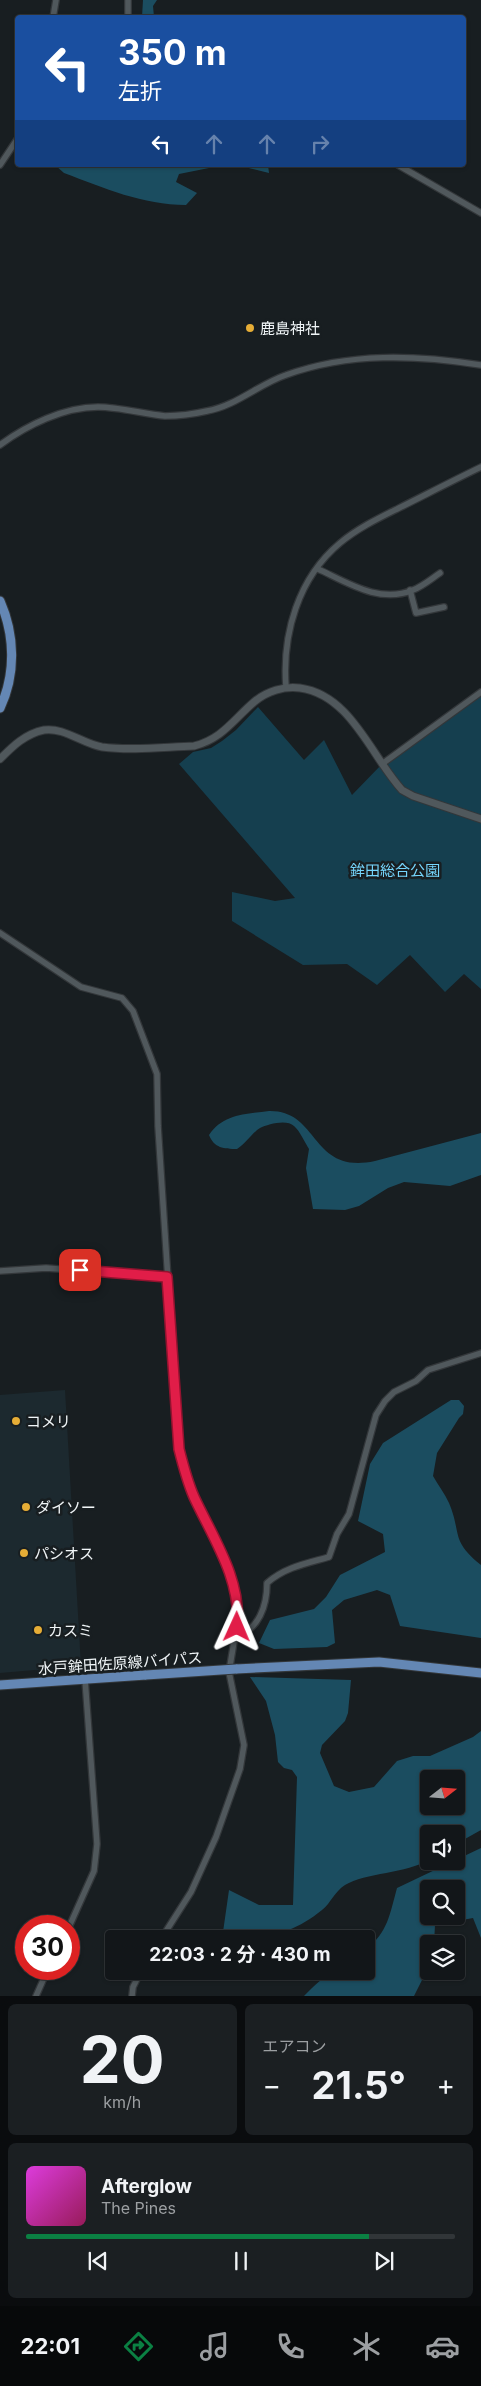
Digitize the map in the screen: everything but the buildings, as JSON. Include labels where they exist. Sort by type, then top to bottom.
[{"type":"main road","points":[[0,601],[10,630],[12,651],[9,680],[0,708]]},
{"type":"main road","name":"水戸鉾田佐原線バイパス","points":[[0,1685],[236,1669],[379,1662],[481,1673]]},
{"type":"street","points":[[54,15],[56,0]]},
{"type":"street","points":[[128,0],[128,15]]},
{"type":"street","points":[[0,165],[15,142]]},
{"type":"street","points":[[401,167],[481,213]]},
{"type":"street","points":[[0,445],[43,420],[80,408],[100,407],[170,416],[210,411],[234,402],[280,377],[326,364],[386,356],[428,358],[481,365]]},
{"type":"street","points":[[286,687],[284,664],[289,629],[302,592],[333,550],[354,533],[481,467]]},
{"type":"street","points":[[318,569],[375,594],[387,595],[410,590],[440,573]]},
{"type":"street","points":[[410,590],[416,614],[444,607]]},
{"type":"street","points":[[0,759],[25,738],[46,730],[54,730],[90,744],[119,749],[194,746],[206,743],[216,738],[262,697],[286,687],[320,693],[329,699],[346,715],[402,790],[412,796],[481,820]]},
{"type":"street","points":[[382,764],[481,692]]},
{"type":"street","points":[[0,933],[80,987],[122,998],[133,1011],[157,1074],[167,1277],[179,1449],[186,1475],[233,1583],[238,1604],[236,1637],[229,1672],[244,1744],[243,1758],[213,1844],[191,1892],[167,1930]]},
{"type":"street","points":[[0,1271],[46,1268],[167,1277]]},
{"type":"street","points":[[236,1637],[248,1633],[262,1614],[268,1583],[276,1575],[294,1567],[329,1558],[337,1534],[349,1514],[376,1415],[385,1400],[394,1392],[416,1381],[428,1370],[481,1353]]},
{"type":"street","points":[[74,1915],[94,1871],[97,1844],[85,1679]]},
{"type":"street","points":[[36,1996],[43,1980]]},
{"type":"street","points":[[132,1996],[136,1980]]},
{"type":"shaded area","points":[[143,0],[157,0],[153,6],[154,15],[142,15]]},
{"type":"shaded area","points":[[57,167],[214,167],[179,174],[176,182],[197,193],[186,205],[139,199],[64,173]]},
{"type":"shaded area","points":[[244,167],[268,167],[269,173]]},
{"type":"shaded area","points":[[269,1111],[286,1113],[298,1120],[326,1151],[338,1159],[354,1163],[375,1161],[481,1133],[481,1175],[450,1186],[404,1182],[388,1188],[359,1206],[345,1210],[313,1209],[306,1168],[309,1149],[294,1126],[282,1123],[263,1126],[237,1149],[220,1147],[214,1143],[209,1135],[228,1119],[244,1114]]},
{"type":"shaded area","points":[[65,1390],[81,1666],[0,1673],[0,1395]]},
{"type":"shaded area","points":[[451,1400],[459,1400],[464,1406],[463,1414],[437,1453],[433,1476],[449,1503],[461,1543],[481,1565],[481,1638],[400,1626],[390,1595],[377,1590],[344,1600],[332,1610],[335,1643],[327,1647],[274,1649],[259,1643],[270,1620],[314,1609],[326,1597],[340,1575],[385,1552],[383,1534],[358,1521],[370,1464],[383,1443]]},
{"type":"shaded area","points":[[250,1677],[351,1680],[348,1713],[345,1721],[322,1745],[320,1753],[334,1786],[349,1792],[374,1787],[397,1761],[413,1756],[430,1756],[473,1737],[481,1731],[481,1830],[465,1839],[465,1825],[420,1825],[420,1864],[363,1878],[345,1885],[322,1910],[289,1930],[223,1930],[229,1890],[259,1905],[293,1905],[297,1777],[292,1770],[284,1768],[278,1762],[275,1735],[266,1701]]},
{"type":"shaded area","points":[[481,1848],[481,1938],[473,1918],[465,1919],[465,1880],[420,1880],[420,1925],[435,1925],[434,1935],[420,1935],[420,1980],[422,1980],[414,1996],[304,1996],[322,1980],[375,1980],[375,1941],[384,1929],[397,1888],[435,1870],[465,1870],[465,1856]]},
{"type":"green space","name":"鉾田総合公園","points":[[481,692],[481,989],[464,974],[445,992],[410,955],[377,985],[347,964],[303,965],[232,921],[232,892],[275,901],[295,898],[179,764],[193,752],[211,748],[222,741],[236,730],[258,707],[304,760],[324,740],[352,795],[382,764]]},
{"type":"place","name":"鹿島神社","points":[[250,328]]},
{"type":"place","name":"コメリ","points":[[16,1421]]},
{"type":"place","name":"ダイソー","points":[[26,1507]]},
{"type":"place","name":"パシオス","points":[[24,1553]]},
{"type":"place","name":"カスミ","points":[[38,1630]]},
{"type":"route","points":[[80,1270],[167,1277],[179,1449],[186,1475],[233,1583],[238,1604],[237,1627]]}]
